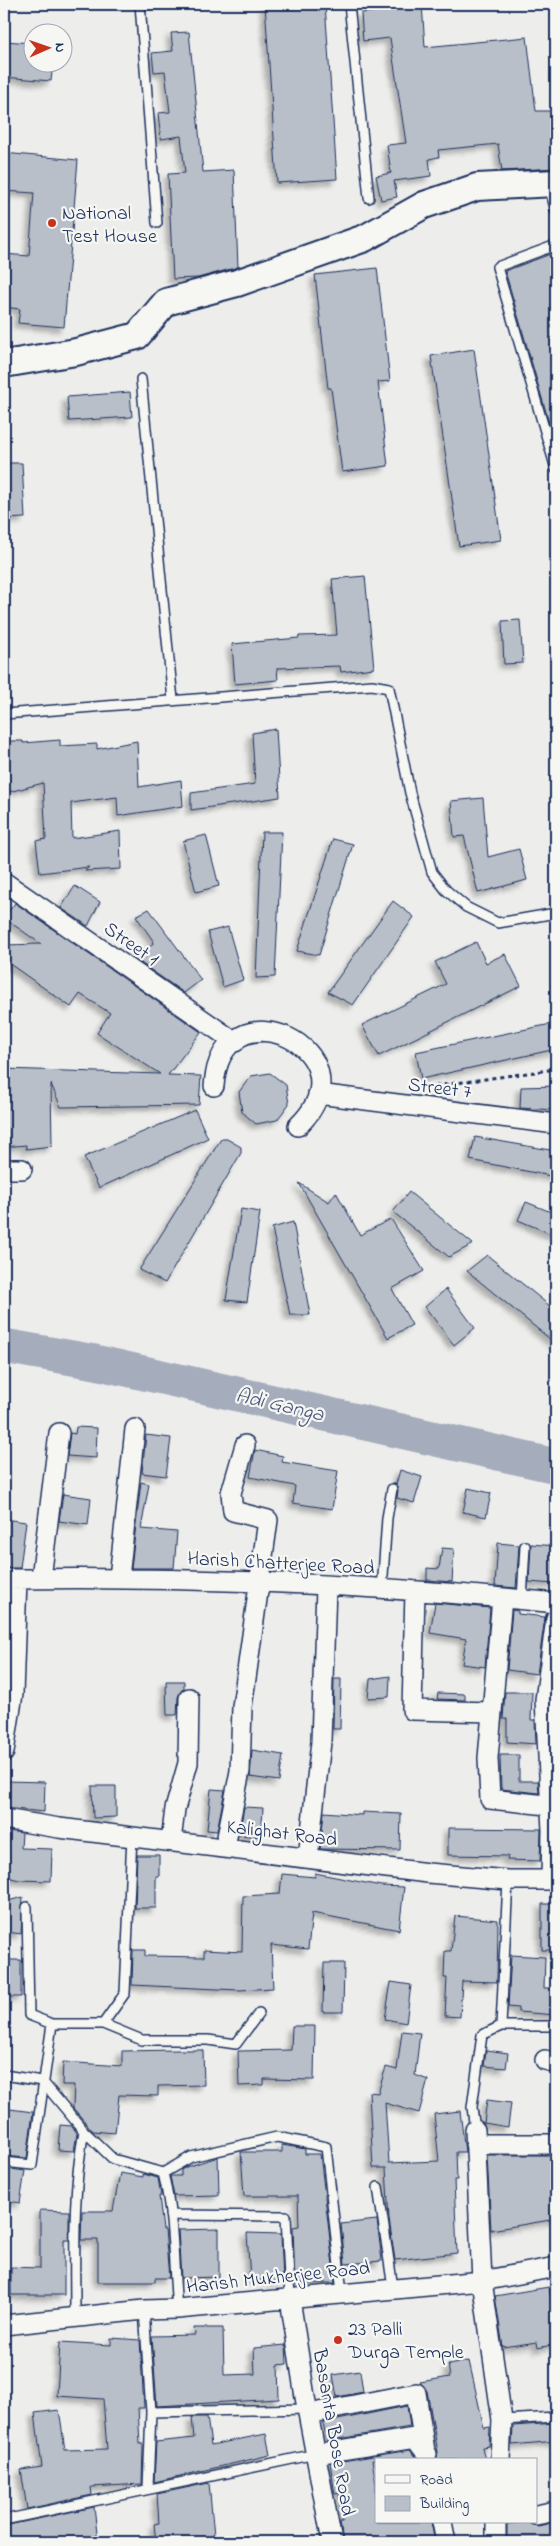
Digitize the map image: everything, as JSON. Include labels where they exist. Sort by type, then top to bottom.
[{"type":"main road","points":[[4,364],[76,352],[137,336],[166,302],[237,283],[365,238],[424,205],[477,187],[552,183]]},
{"type":"street","name":"Street 1","points":[[4,882],[235,1042]]},
{"type":"street","points":[[214,1086],[219,1061],[235,1042],[258,1032],[283,1034],[294,1039],[304,1047],[317,1069],[318,1094],[314,1106],[298,1126]]},
{"type":"street","name":"Street 7","points":[[318,1094],[556,1124]]},
{"type":"street","points":[[120,1578],[135,1429]]},
{"type":"street","points":[[41,1578],[59,1433]]},
{"type":"street","points":[[225,1847],[240,1771],[242,1707],[268,1520],[232,1511],[231,1493],[245,1444]]},
{"type":"street","name":"Harish Chatterjee Road","points":[[10,1579],[120,1578],[260,1583],[415,1591],[556,1603]]},
{"type":"street","points":[[4,1752],[13,1694],[10,1579]]},
{"type":"street","points":[[308,1858],[321,1742],[326,1587]]},
{"type":"street","points":[[415,1591],[412,1710],[492,1712]]},
{"type":"street","points":[[502,1598],[488,1758],[490,1799],[553,1806]]},
{"type":"street","points":[[554,1880],[553,1806],[545,1700],[556,1618]]},
{"type":"street","points":[[171,1841],[175,1808],[188,1763],[189,1698]]},
{"type":"street","name":"Kalighat Road","points":[[4,1818],[308,1858],[508,1880],[554,1880]]},
{"type":"street","points":[[500,2458],[502,2420],[482,2281],[475,2137],[556,2144]]},
{"type":"street","name":"Harish Mukherjee Road","points":[[4,2325],[144,2310],[177,2309],[482,2281],[556,2267]]},
{"type":"street","name":"Basanta Bose Road","points":[[290,2299],[308,2412],[332,2542]]},
{"type":"street","points":[[308,2412],[416,2393],[427,2455]]},
{"type":"street","points":[[316,2454],[415,2438],[427,2455]]},
{"type":"street","points":[[538,2515],[556,2511]]},
{"type":"street","points":[[442,2524],[446,2542]]},
{"type":"lane","points":[[140,4],[158,223]]},
{"type":"lane","points":[[349,4],[369,198]]},
{"type":"lane","points":[[552,183],[556,212]]},
{"type":"lane","points":[[556,245],[497,267],[556,469]]},
{"type":"lane","points":[[141,379],[174,700]]},
{"type":"lane","points":[[4,714],[372,685],[389,688],[410,793],[432,872],[446,890],[466,907],[498,923],[556,913]]},
{"type":"lane","points":[[382,1590],[387,1518],[392,1489]]},
{"type":"lane","points":[[522,1600],[525,1546]]},
{"type":"lane","points":[[103,2024],[125,1993],[132,1836]]},
{"type":"lane","points":[[501,2026],[508,1880]]},
{"type":"lane","points":[[27,1907],[29,2015],[52,2024],[103,2024],[142,2040],[208,2040],[236,2044],[259,2013]]},
{"type":"lane","points":[[4,2162],[32,2165],[42,2081],[52,2024]]},
{"type":"lane","points":[[475,2137],[472,2107],[482,2035],[501,2026],[556,2026]]},
{"type":"lane","points":[[4,2075],[42,2081],[84,2131],[113,2159],[137,2168],[163,2173],[191,2158],[277,2137],[326,2147],[342,2293]]},
{"type":"lane","points":[[75,2318],[74,2213],[78,2165],[84,2131]]},
{"type":"lane","points":[[163,2173],[170,2215],[177,2309]]},
{"type":"lane","points":[[378,2187],[393,2288]]},
{"type":"lane","points":[[170,2215],[286,2216],[290,2299]]},
{"type":"lane","points":[[144,2310],[151,2412],[148,2488]]},
{"type":"lane","points":[[151,2412],[308,2412]]},
{"type":"lane","points":[[502,2420],[556,2417]]},
{"type":"lane","points":[[4,2520],[148,2488],[316,2454]]},
{"type":"path","points":[[420,1088],[556,1069]]},
{"type":"building","points":[[265,4],[325,4],[337,179],[277,183]]},
{"type":"building","points":[[379,4],[422,4],[425,47],[527,37],[536,111],[556,111],[556,168],[502,171],[498,144],[438,150],[439,157],[429,159],[431,176],[394,181],[397,197],[381,200],[376,176],[391,173],[387,145],[406,143],[390,38],[363,41],[361,13],[380,11]]},
{"type":"building","points":[[189,32],[203,172],[234,170],[238,267],[198,278],[173,279],[168,174],[185,173],[181,136],[161,139],[158,113],[170,112],[165,71],[154,72],[152,53],[173,51],[171,33]]},
{"type":"building","points":[[4,41],[22,42],[22,72],[52,72],[51,81],[4,77]]},
{"type":"building","name":"National Test House","points":[[4,153],[78,160],[64,327],[18,323],[20,309],[4,307],[4,254],[29,256],[34,193],[4,191]]},
{"type":"building","points":[[556,252],[556,435],[553,436],[505,271]]},
{"type":"building","points":[[377,268],[390,381],[378,382],[388,466],[342,472],[331,388],[328,388],[315,275]]},
{"type":"building","points":[[474,349],[501,540],[459,546],[431,356]]},
{"type":"building","points":[[130,392],[132,417],[69,421],[67,397]]},
{"type":"building","points":[[4,463],[22,463],[25,518],[4,519]]},
{"type":"building","points":[[365,576],[374,668],[341,672],[340,666],[277,668],[278,680],[235,684],[232,644],[299,638],[299,636],[337,635],[332,579]]},
{"type":"building","points":[[520,620],[523,663],[504,664],[502,621]]},
{"type":"building","points":[[276,729],[280,797],[191,810],[191,793],[255,784],[252,733]]},
{"type":"building","points":[[60,740],[60,746],[97,744],[97,749],[137,741],[139,787],[181,780],[183,806],[118,816],[117,797],[71,803],[72,838],[120,831],[121,869],[85,871],[89,867],[40,873],[36,841],[46,839],[43,783],[9,792],[4,741],[23,741],[23,743]]},
{"type":"building","points":[[483,798],[488,857],[519,849],[527,880],[478,893],[464,836],[454,837],[451,801]]},
{"type":"building","points":[[262,832],[282,832],[275,977],[256,978]]},
{"type":"building","points":[[206,835],[219,886],[196,892],[183,841]]},
{"type":"building","points":[[333,839],[353,844],[319,955],[297,951]]},
{"type":"building","points":[[75,886],[100,902],[88,926],[61,908]]},
{"type":"building","points":[[393,901],[414,917],[353,1005],[328,992]]},
{"type":"building","points":[[15,903],[201,1032],[168,1075],[201,1076],[199,1105],[61,1107],[51,1084],[52,1146],[26,1149],[26,1145],[4,1147],[4,1069],[160,1074],[97,1033],[110,1013],[80,994],[71,1007],[4,960],[4,945],[41,944],[4,918]]},
{"type":"building","points":[[149,909],[201,980],[184,993],[138,961],[154,942],[136,916]]},
{"type":"building","points":[[228,927],[243,980],[223,987],[208,932]]},
{"type":"building","points":[[476,942],[486,963],[505,954],[521,986],[379,1056],[362,1025],[446,984],[435,962]]},
{"type":"building","points":[[556,1023],[556,1049],[421,1079],[416,1052]]},
{"type":"building","points":[[270,1073],[286,1085],[289,1104],[277,1120],[256,1124],[242,1112],[239,1092],[251,1076]]},
{"type":"building","points":[[556,1086],[556,1110],[520,1108],[521,1087]]},
{"type":"building","points":[[195,1110],[208,1138],[99,1188],[84,1157]]},
{"type":"building","points":[[475,1137],[556,1151],[556,1177],[470,1160]]},
{"type":"building","points":[[221,1139],[227,1139],[241,1147],[241,1153],[165,1283],[139,1270]]},
{"type":"building","points":[[299,1183],[329,1202],[336,1192],[360,1235],[391,1219],[424,1271],[392,1289],[412,1325],[388,1338]]},
{"type":"building","points":[[409,1192],[473,1244],[449,1257],[393,1212]]},
{"type":"building","points":[[526,1202],[556,1214],[556,1236],[518,1220]]},
{"type":"building","points":[[241,1209],[260,1212],[247,1302],[226,1300]]},
{"type":"building","points":[[293,1222],[310,1315],[290,1315],[272,1228]]},
{"type":"building","points":[[487,1255],[556,1311],[556,1344],[467,1271]]},
{"type":"building","points":[[446,1289],[475,1328],[454,1345],[425,1307]]},
{"type":"building","points":[[76,1427],[97,1428],[96,1458],[67,1456],[70,1433],[75,1434]]},
{"type":"building","points":[[146,1435],[171,1438],[166,1476],[142,1473]]},
{"type":"building","points":[[255,1450],[283,1456],[282,1462],[338,1471],[332,1509],[293,1503],[295,1486],[250,1477]]},
{"type":"building","points":[[400,1470],[422,1477],[414,1503],[397,1498],[398,1490],[396,1484]]},
{"type":"building","points":[[141,1482],[149,1484],[141,1529],[177,1532],[174,1568],[131,1568]]},
{"type":"building","points":[[468,1488],[491,1493],[486,1517],[463,1512]]},
{"type":"building","points":[[63,1494],[91,1498],[88,1525],[59,1521]]},
{"type":"building","points":[[4,1519],[26,1522],[20,1568],[4,1568]]},
{"type":"building","points":[[498,1543],[519,1545],[516,1588],[495,1586]]},
{"type":"building","points":[[531,1544],[556,1546],[554,1584],[529,1582]]},
{"type":"building","points":[[442,1548],[454,1549],[452,1582],[427,1580],[427,1568],[439,1569]]},
{"type":"building","points":[[435,1603],[490,1608],[485,1667],[462,1664],[466,1639],[430,1633]]},
{"type":"building","points":[[512,1610],[518,1611],[518,1614],[545,1617],[537,1674],[507,1670]]},
{"type":"building","points":[[390,1676],[389,1697],[368,1698],[370,1679]]},
{"type":"building","points":[[334,1679],[341,1679],[340,1729],[333,1729]]},
{"type":"building","points":[[166,1681],[184,1681],[184,1688],[178,1697],[177,1715],[167,1715]]},
{"type":"building","points":[[505,1692],[532,1692],[531,1720],[535,1720],[536,1744],[507,1742],[507,1719],[503,1719]]},
{"type":"building","points":[[438,1693],[465,1694],[465,1700],[437,1699]]},
{"type":"building","points":[[252,1750],[283,1755],[279,1781],[250,1777]]},
{"type":"building","points":[[500,1755],[519,1755],[519,1781],[538,1781],[539,1793],[501,1789]]},
{"type":"building","points":[[5,1781],[45,1782],[44,1812],[4,1808]]},
{"type":"building","points":[[92,1786],[116,1786],[116,1817],[93,1818]]},
{"type":"building","points":[[211,1789],[225,1790],[217,1831],[207,1830]]},
{"type":"building","points":[[244,1807],[263,1808],[261,1837],[239,1835]]},
{"type":"building","points":[[324,1812],[362,1815],[362,1812],[401,1814],[400,1850],[320,1849]]},
{"type":"building","points":[[448,1828],[541,1829],[540,1861],[507,1860],[508,1856],[448,1855]]},
{"type":"building","points":[[8,1831],[22,1833],[21,1848],[52,1849],[51,1881],[19,1880],[4,1876]]},
{"type":"building","points":[[137,1855],[159,1855],[159,1876],[156,1876],[156,1908],[135,1908]]},
{"type":"building","points":[[315,1873],[381,1886],[404,1887],[399,1930],[312,1913],[308,1949],[271,1945],[273,1988],[239,1990],[132,1985],[133,1950],[145,1950],[145,1956],[204,1957],[204,1950],[242,1952],[243,1896],[280,1894],[282,1874],[315,1877]]},
{"type":"building","points":[[23,1897],[21,1934],[7,1932],[8,1901]]},
{"type":"building","points":[[542,1904],[556,1904],[556,1950],[542,1950]]},
{"type":"building","points":[[455,1916],[498,1920],[497,1982],[462,1981],[460,2017],[445,2016],[447,1978],[444,1978],[445,1951],[451,1951]]},
{"type":"building","points":[[511,1955],[545,1957],[544,1988],[556,1988],[556,2015],[518,2012],[518,2008],[508,2007]]},
{"type":"building","points":[[4,1960],[21,1960],[21,1997],[4,1997]]},
{"type":"building","points":[[324,1963],[344,1963],[343,2012],[323,2012]]},
{"type":"building","points":[[391,1982],[411,1985],[406,2023],[385,2019]]},
{"type":"building","points":[[292,2026],[315,2026],[314,2080],[264,2079],[264,2085],[239,2086],[238,2051],[291,2050]]},
{"type":"building","points":[[402,2031],[420,2033],[415,2075],[428,2080],[419,2113],[385,2103],[389,2163],[439,2161],[434,2114],[460,2111],[465,2152],[456,2152],[457,2180],[454,2180],[457,2253],[395,2260],[389,2219],[386,2168],[373,2168],[369,2092],[378,2093],[386,2067],[397,2070]]},
{"type":"building","points":[[203,2050],[204,2085],[158,2086],[158,2096],[119,2095],[115,2133],[93,2131],[73,2108],[74,2085],[62,2085],[63,2062],[122,2066],[122,2051]]},
{"type":"building","points":[[486,2050],[508,2053],[506,2068],[484,2066]]},
{"type":"building","points":[[487,2100],[511,2103],[508,2127],[484,2123]]},
{"type":"building","points":[[10,2109],[33,2112],[27,2158],[4,2156]]},
{"type":"building","points":[[60,2125],[72,2126],[77,2133],[74,2151],[58,2150]]},
{"type":"building","points":[[282,2145],[305,2149],[305,2154],[320,2154],[335,2283],[295,2283],[293,2227],[299,2226],[298,2196],[244,2196],[241,2152],[282,2152]]},
{"type":"building","points":[[487,2155],[556,2155],[556,2219],[491,2230]]},
{"type":"building","points":[[218,2157],[219,2195],[174,2196],[170,2176],[181,2176],[181,2170],[186,2167]]},
{"type":"building","points":[[4,2168],[25,2171],[20,2203],[4,2200]]},
{"type":"building","points":[[120,2173],[143,2177],[143,2174],[158,2178],[169,2278],[155,2278],[155,2282],[98,2282],[98,2240],[81,2240],[82,2211],[113,2211]]},
{"type":"building","points":[[40,2210],[69,2211],[69,2240],[64,2240],[64,2295],[11,2295],[11,2267],[40,2268]]},
{"type":"building","points":[[377,2220],[382,2261],[345,2264],[341,2224]]},
{"type":"building","points":[[219,2229],[219,2277],[181,2278],[178,2230]]},
{"type":"building","points":[[247,2233],[281,2234],[283,2282],[250,2279]]},
{"type":"building","points":[[549,2287],[556,2330],[556,2344],[538,2348],[537,2342],[503,2347],[495,2296]]},
{"type":"building","points":[[194,2328],[223,2328],[224,2375],[255,2374],[254,2348],[286,2345],[287,2364],[278,2365],[279,2399],[157,2406],[152,2336],[195,2335]]},
{"type":"building","points":[[111,2338],[140,2340],[144,2408],[138,2408],[140,2444],[143,2444],[142,2484],[91,2487],[92,2495],[27,2509],[21,2470],[42,2467],[35,2413],[59,2410],[65,2450],[107,2449],[103,2399],[57,2396],[60,2342],[111,2345]]},
{"type":"building","points":[[469,2361],[484,2428],[490,2427],[489,2446],[482,2447],[485,2458],[436,2458],[438,2452],[427,2391],[420,2382],[450,2377],[448,2365]]},
{"type":"building","points":[[360,2371],[363,2392],[337,2397],[333,2375]]},
{"type":"building","points":[[407,2406],[410,2427],[327,2441],[323,2423]]},
{"type":"building","points":[[192,2417],[207,2417],[211,2445],[266,2434],[270,2455],[154,2482],[156,2442],[194,2438]]},
{"type":"building","points":[[556,2423],[556,2441],[512,2445],[513,2426]]},
{"type":"building","points":[[410,2450],[416,2458],[375,2458],[375,2460],[372,2460],[375,2478],[375,2524],[431,2524],[435,2542],[343,2542],[340,2522],[343,2522],[339,2493],[335,2494],[330,2463]]},
{"type":"building","points":[[209,2483],[214,2536],[180,2539],[180,2542],[156,2542],[154,2524],[159,2523],[157,2494]]},
{"type":"building","points":[[94,2507],[98,2542],[4,2542],[4,2526]]},
{"type":"building","points":[[556,2522],[556,2542],[507,2542],[507,2524],[532,2524],[538,2526]]},
{"type":"waterway","name":"Adi Ganga","points":[[4,1346],[95,1362],[556,1466]]},
{"type":"place","name":"National Test House","points":[[52,223]]},
{"type":"place","name":"23 Palli Durga Temple","points":[[338,2340]]}]
